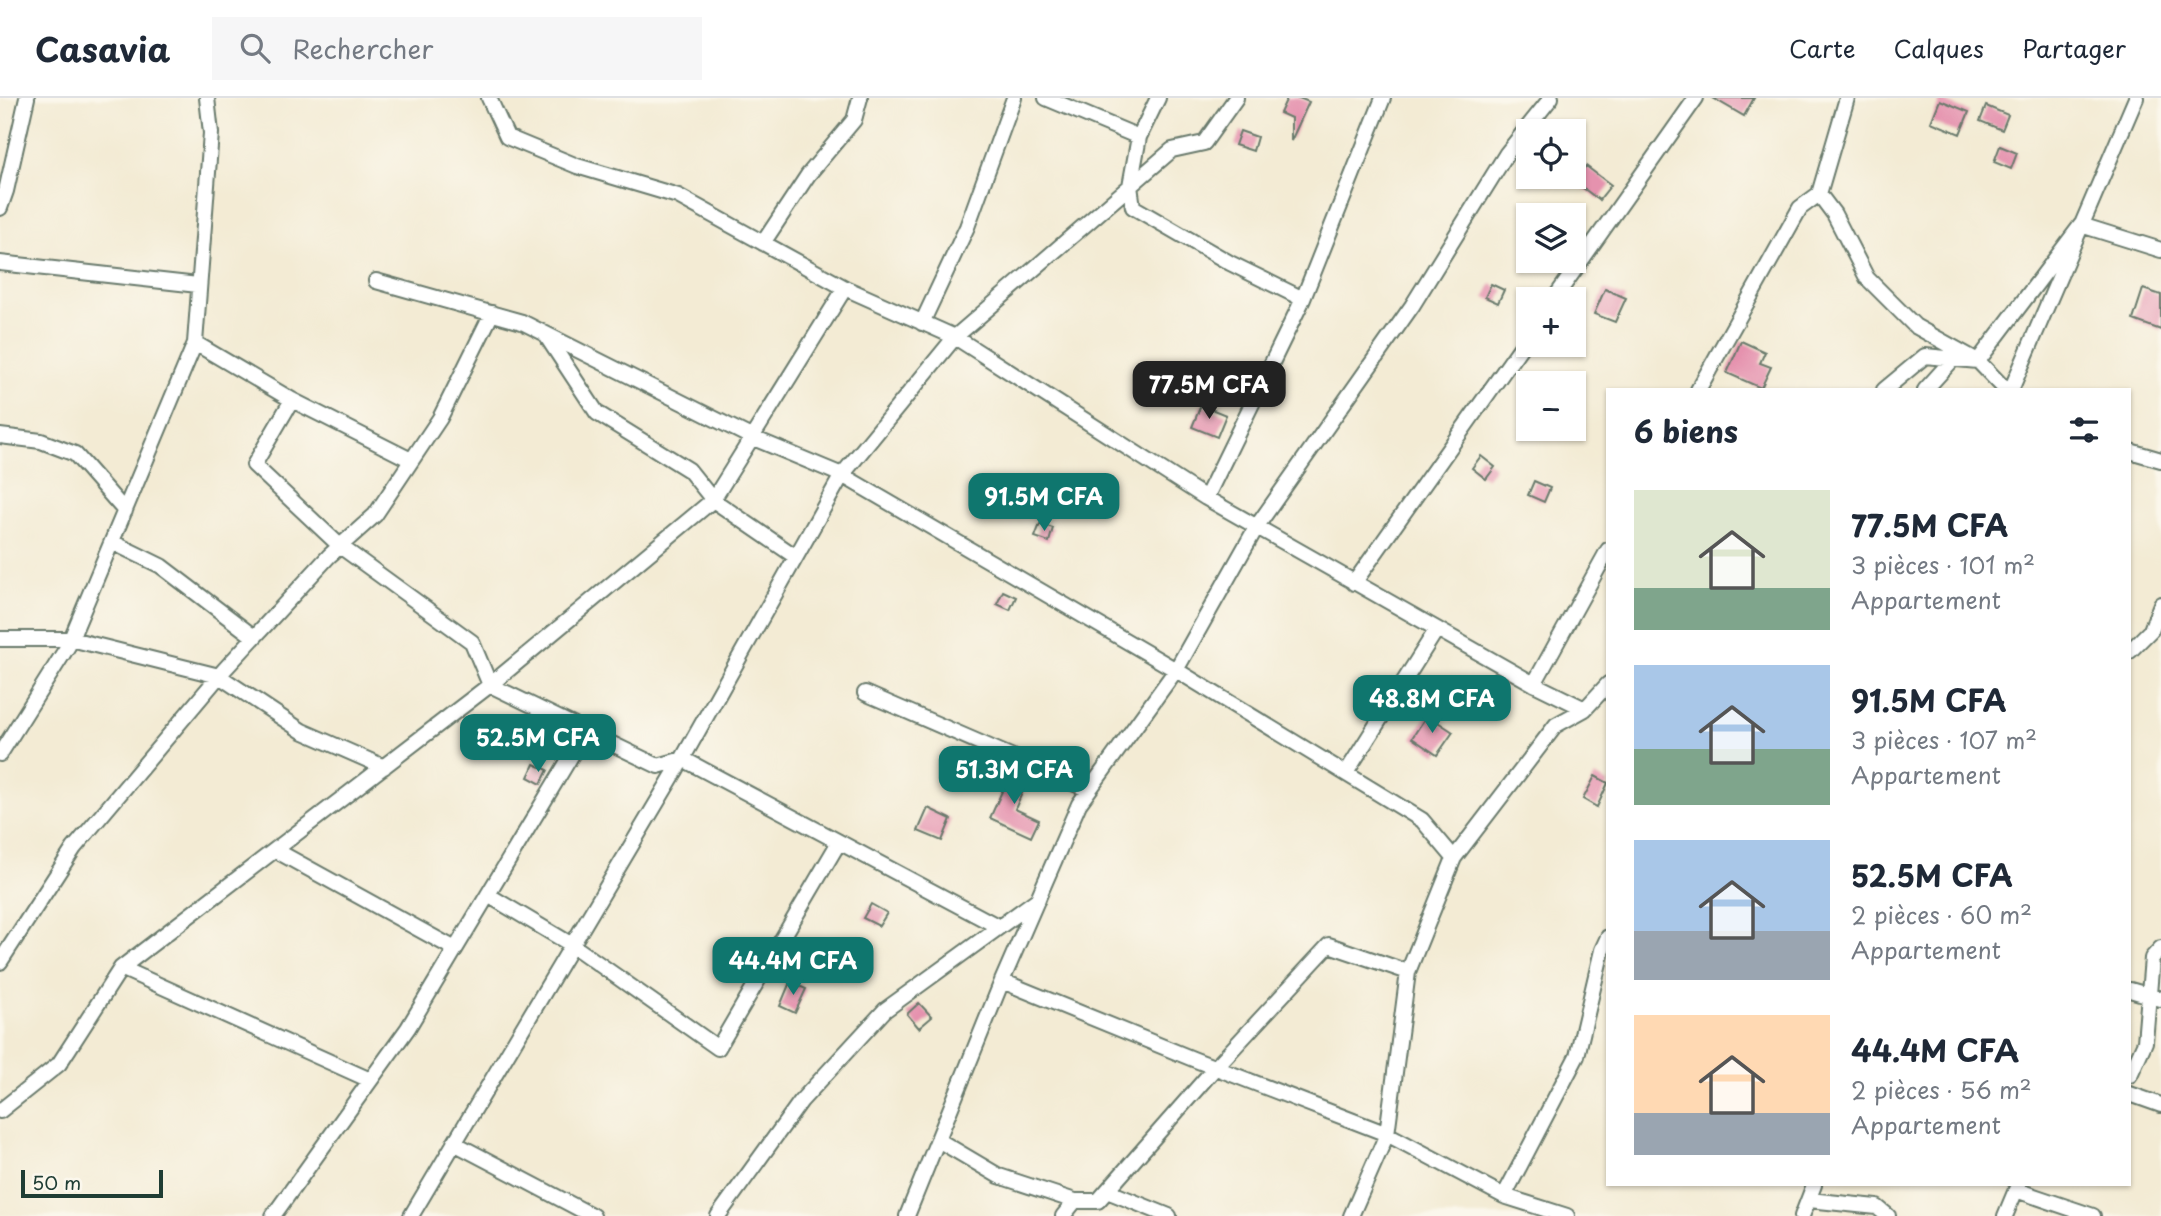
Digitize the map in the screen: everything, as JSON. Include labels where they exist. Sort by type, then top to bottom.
[{"type":"street","points":[[0,208],[26,98]]},
{"type":"street","points":[[0,754],[71,639],[195,343],[211,133],[207,98]]},
{"type":"street","points":[[489,98],[507,137],[577,166],[678,196],[845,288],[955,337],[1206,498],[1534,684],[1585,709]]},
{"type":"street","points":[[763,243],[808,175],[854,120],[860,98]]},
{"type":"street","points":[[922,323],[967,227],[1014,98]]},
{"type":"street","points":[[1046,98],[1139,137]]},
{"type":"street","points":[[1158,98],[1139,137],[1130,186],[1133,207],[1230,263],[1303,299]]},
{"type":"street","points":[[411,1216],[682,759],[842,475],[955,337],[1172,150],[1203,143],[1236,98]]},
{"type":"street","points":[[1206,498],[1303,299],[1383,98]]},
{"type":"street","points":[[907,1216],[1002,981],[1079,804],[1176,670],[1257,526],[1412,306],[1507,153],[1552,98]]},
{"type":"street","points":[[1562,287],[1696,98]]},
{"type":"street","points":[[1699,388],[1800,208],[1819,194],[1847,98]]},
{"type":"street","points":[[2010,388],[2136,98]]},
{"type":"street","points":[[1819,194],[1834,214],[1867,278],[1915,326],[1978,361],[2007,388]]},
{"type":"street","points":[[1978,361],[2081,225]]},
{"type":"street","points":[[2081,225],[2161,250]]},
{"type":"street","points":[[0,262],[198,285]]},
{"type":"street","points":[[376,281],[522,322],[751,437],[842,475],[1176,670],[1422,820],[1454,858]]},
{"type":"street","points":[[0,1111],[59,1064],[121,968],[490,685],[713,500],[845,288]]},
{"type":"street","points":[[0,962],[74,848],[254,637],[374,515],[439,418],[492,313]]},
{"type":"street","points":[[545,333],[597,414],[689,470],[713,500],[796,557]]},
{"type":"street","points":[[195,343],[292,400],[411,460]]},
{"type":"street","points":[[1354,583],[1516,354]]},
{"type":"street","points":[[1886,388],[1925,356],[1978,361]]},
{"type":"street","points":[[1927,388],[1954,358]]},
{"type":"street","points":[[292,400],[254,465],[341,546],[472,642],[490,685],[659,766],[682,759],[999,927]]},
{"type":"street","points":[[0,436],[41,441],[75,454],[125,511]]},
{"type":"street","points":[[2131,451],[2161,460]]},
{"type":"street","points":[[112,542],[161,566],[254,637]]},
{"type":"street","points":[[1534,684],[1606,554]]},
{"type":"street","points":[[2131,650],[2151,630],[2161,604]]},
{"type":"street","points":[[1346,773],[1437,629]]},
{"type":"street","points":[[0,639],[71,639],[219,676],[302,731],[384,767]]},
{"type":"street","points":[[1351,1216],[1387,1134],[1408,972],[1454,858],[1556,725],[1585,709],[1606,686]]},
{"type":"street","points":[[865,693],[1089,790]]},
{"type":"street","points":[[273,1216],[408,1028],[586,731]]},
{"type":"street","points":[[488,895],[572,945],[718,1048],[839,842]]},
{"type":"street","points":[[275,850],[455,949]]},
{"type":"street","points":[[718,1216],[801,1101],[885,1010],[1039,898]]},
{"type":"street","points":[[1504,1196],[1577,1056],[1606,941]]},
{"type":"street","points":[[938,1140],[999,1176],[1075,1201],[1098,1201],[1215,1068],[1329,945],[1408,972]]},
{"type":"street","points":[[2131,1073],[2146,1042],[2155,998],[2152,958],[2161,948]]},
{"type":"street","points":[[121,968],[370,1080]]},
{"type":"street","points":[[1002,981],[1215,1068],[1387,1134],[1504,1196],[1567,1216]]},
{"type":"street","points":[[2131,990],[2155,998]]},
{"type":"street","points":[[2131,1094],[2161,1105]]},
{"type":"street","points":[[454,1143],[593,1216]]},
{"type":"street","points":[[1802,1216],[1814,1186]]},
{"type":"street","points":[[2005,1216],[2017,1187],[2093,1216]]},
{"type":"street","points":[[1107,1191],[1169,1216]]},
{"type":"street","points":[[1809,1200],[1877,1207],[1888,1216]]},
{"type":"street","points":[[1063,1216],[1075,1201]]},
{"type":"building","points":[[1287,98],[1299,98],[1309,102],[1291,141],[1291,118],[1280,113]]},
{"type":"building","points":[[1713,98],[1754,98],[1744,116]]},
{"type":"building","points":[[1940,100],[1969,112],[1960,134],[1931,122]]},
{"type":"building","points":[[1986,106],[2008,115],[2002,130],[1980,121]]},
{"type":"building","points":[[1240,131],[1257,137],[1253,151],[1235,145]]},
{"type":"building","points":[[2000,146],[2017,153],[2011,169],[1994,162]]},
{"type":"building","points":[[1586,166],[1611,185],[1599,200],[1585,189]]},
{"type":"building","points":[[1491,284],[1504,290],[1498,303],[1485,297]]},
{"type":"building","points":[[1605,289],[1626,298],[1615,322],[1594,314]]},
{"type":"building","points":[[2143,289],[2161,295],[2161,330],[2133,320]]},
{"type":"building","points":[[1741,341],[1765,352],[1760,363],[1771,367],[1761,388],[1727,373]]},
{"type":"building","points":[[1201,405],[1226,415],[1217,437],[1192,427]]},
{"type":"building","points":[[1481,456],[1495,467],[1486,479],[1472,468]]},
{"type":"building","points":[[1534,481],[1550,488],[1544,502],[1528,495]]},
{"type":"building","points":[[1040,524],[1053,528],[1049,542],[1035,537]]},
{"type":"building","points":[[1003,591],[1016,597],[1010,610],[997,604]]},
{"type":"building","points":[[1427,715],[1453,732],[1437,755],[1412,738]]},
{"type":"building","points":[[534,764],[548,770],[541,784],[528,777]]},
{"type":"building","points":[[1012,769],[1029,777],[1015,809],[1039,820],[1031,837],[990,818]]},
{"type":"building","points":[[1595,776],[1606,782],[1597,807],[1583,799]]},
{"type":"building","points":[[928,808],[951,819],[942,841],[918,831]]},
{"type":"building","points":[[871,904],[887,913],[879,926],[863,918]]},
{"type":"building","points":[[790,982],[806,989],[795,1013],[780,1006]]},
{"type":"building","points":[[919,1003],[932,1017],[919,1028],[907,1014]]}]
